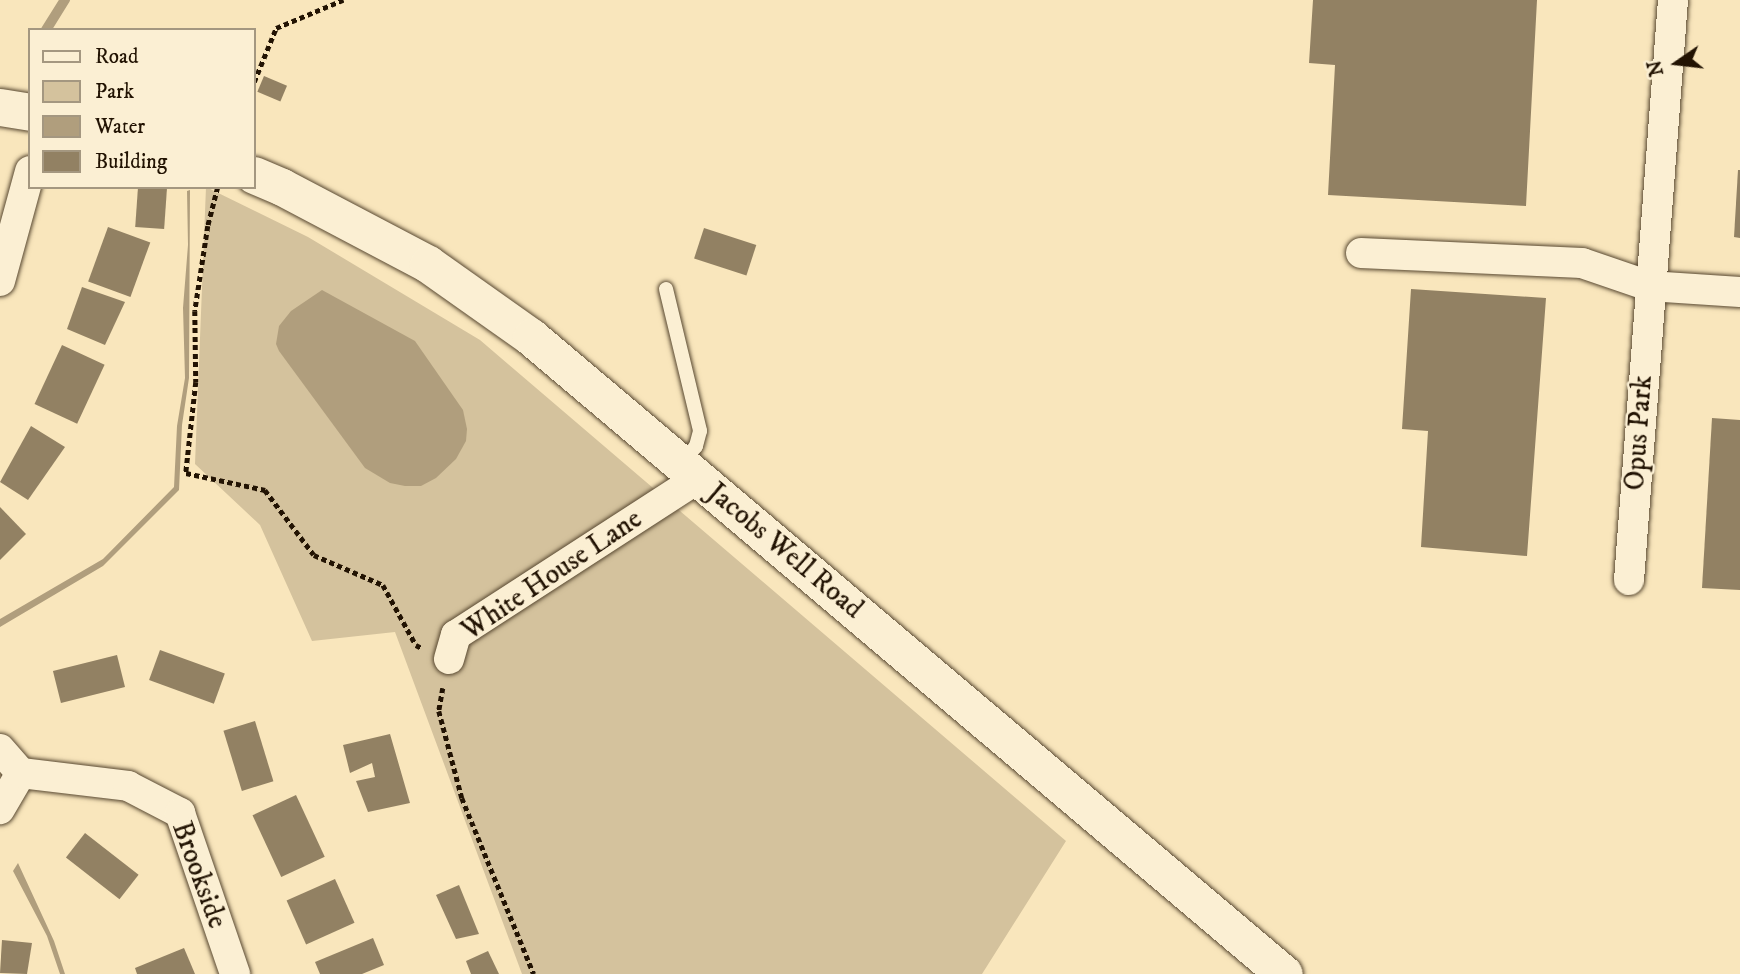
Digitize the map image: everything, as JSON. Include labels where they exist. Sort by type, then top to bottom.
[{"type":"street","name":"Opus Park","points":[[1629,580],[1649,286],[1673,0]]},
{"type":"street","points":[[0,107],[28,112]]},
{"type":"street","name":"Jacobs Well Road","points":[[256,176],[428,264],[531,337],[1284,974]]},
{"type":"street","points":[[0,281],[28,178]]},
{"type":"street","points":[[1361,253],[1582,263],[1649,286],[1740,292]]},
{"type":"street","name":"White House Lane","points":[[449,659],[456,635],[691,470]]},
{"type":"street","points":[[0,749],[21,773],[0,809]]},
{"type":"street","name":"Brookside","points":[[21,773],[128,786],[180,813],[235,974]]},
{"type":"lane","points":[[666,289],[700,431],[691,470]]},
{"type":"path","points":[[256,77],[276,28],[343,0]]},
{"type":"path","points":[[217,189],[208,226],[195,311],[196,382],[186,473],[265,490],[314,555],[383,585],[416,645],[449,659]]},
{"type":"path","name":"White House Lane","points":[[449,659],[439,711],[462,798],[534,974]]},
{"type":"green space","points":[[206,189],[210,189],[308,237],[480,340],[1066,841],[982,974],[522,974],[395,632],[312,641],[260,525],[195,464]]},
{"type":"water","points":[[190,190],[189,378],[182,425],[179,490],[103,566],[0,627],[0,619],[103,559],[174,487],[177,426],[185,378],[183,308],[188,245],[187,191]]},
{"type":"water","points":[[322,290],[415,341],[463,410],[467,429],[466,441],[456,459],[436,478],[421,486],[405,486],[390,483],[365,468],[279,351],[276,344],[279,326],[291,311]]},
{"type":"water","points":[[18,863],[54,941],[65,974],[60,974],[47,936],[13,871]]},
{"type":"building","points":[[1313,0],[1537,0],[1526,206],[1328,195],[1335,65],[1309,63]]},
{"type":"building","points":[[264,76],[287,86],[280,101],[257,92]]},
{"type":"building","points":[[1740,170],[1740,238],[1734,237]]},
{"type":"building","points":[[138,189],[167,189],[164,229],[135,227]]},
{"type":"building","points":[[108,227],[150,242],[130,297],[88,282]]},
{"type":"building","points":[[704,228],[756,245],[746,275],[694,258]]},
{"type":"building","points":[[82,287],[125,302],[105,345],[67,329]]},
{"type":"building","points":[[1411,289],[1546,298],[1527,556],[1421,547],[1428,431],[1402,429]]},
{"type":"building","points":[[62,345],[105,365],[77,424],[35,404]]},
{"type":"building","points":[[1712,418],[1740,420],[1740,590],[1702,588]]},
{"type":"building","points":[[31,426],[65,447],[28,500],[0,482]]},
{"type":"building","points":[[0,507],[26,534],[0,560]]},
{"type":"building","points":[[160,650],[225,674],[214,704],[149,680]]},
{"type":"building","points":[[117,655],[125,687],[61,703],[53,671]]},
{"type":"building","points":[[255,721],[273,781],[242,791],[223,731]]},
{"type":"building","points":[[390,734],[410,803],[368,812],[356,781],[375,777],[372,763],[350,773],[343,745]]},
{"type":"building","points":[[296,795],[325,857],[281,877],[252,815]]},
{"type":"building","points":[[85,833],[139,875],[119,899],[66,857]]},
{"type":"building","points":[[335,879],[355,923],[306,944],[287,901]]},
{"type":"building","points":[[459,885],[479,934],[456,939],[436,895]]},
{"type":"building","points":[[373,938],[384,965],[362,974],[320,974],[315,962]]},
{"type":"building","points":[[2,940],[32,943],[27,974],[0,973]]},
{"type":"building","points":[[184,948],[195,974],[137,974],[135,968]]},
{"type":"building","points":[[488,951],[499,974],[471,974],[466,961]]},
{"type":"waterway","points":[[47,28],[65,0]]}]
